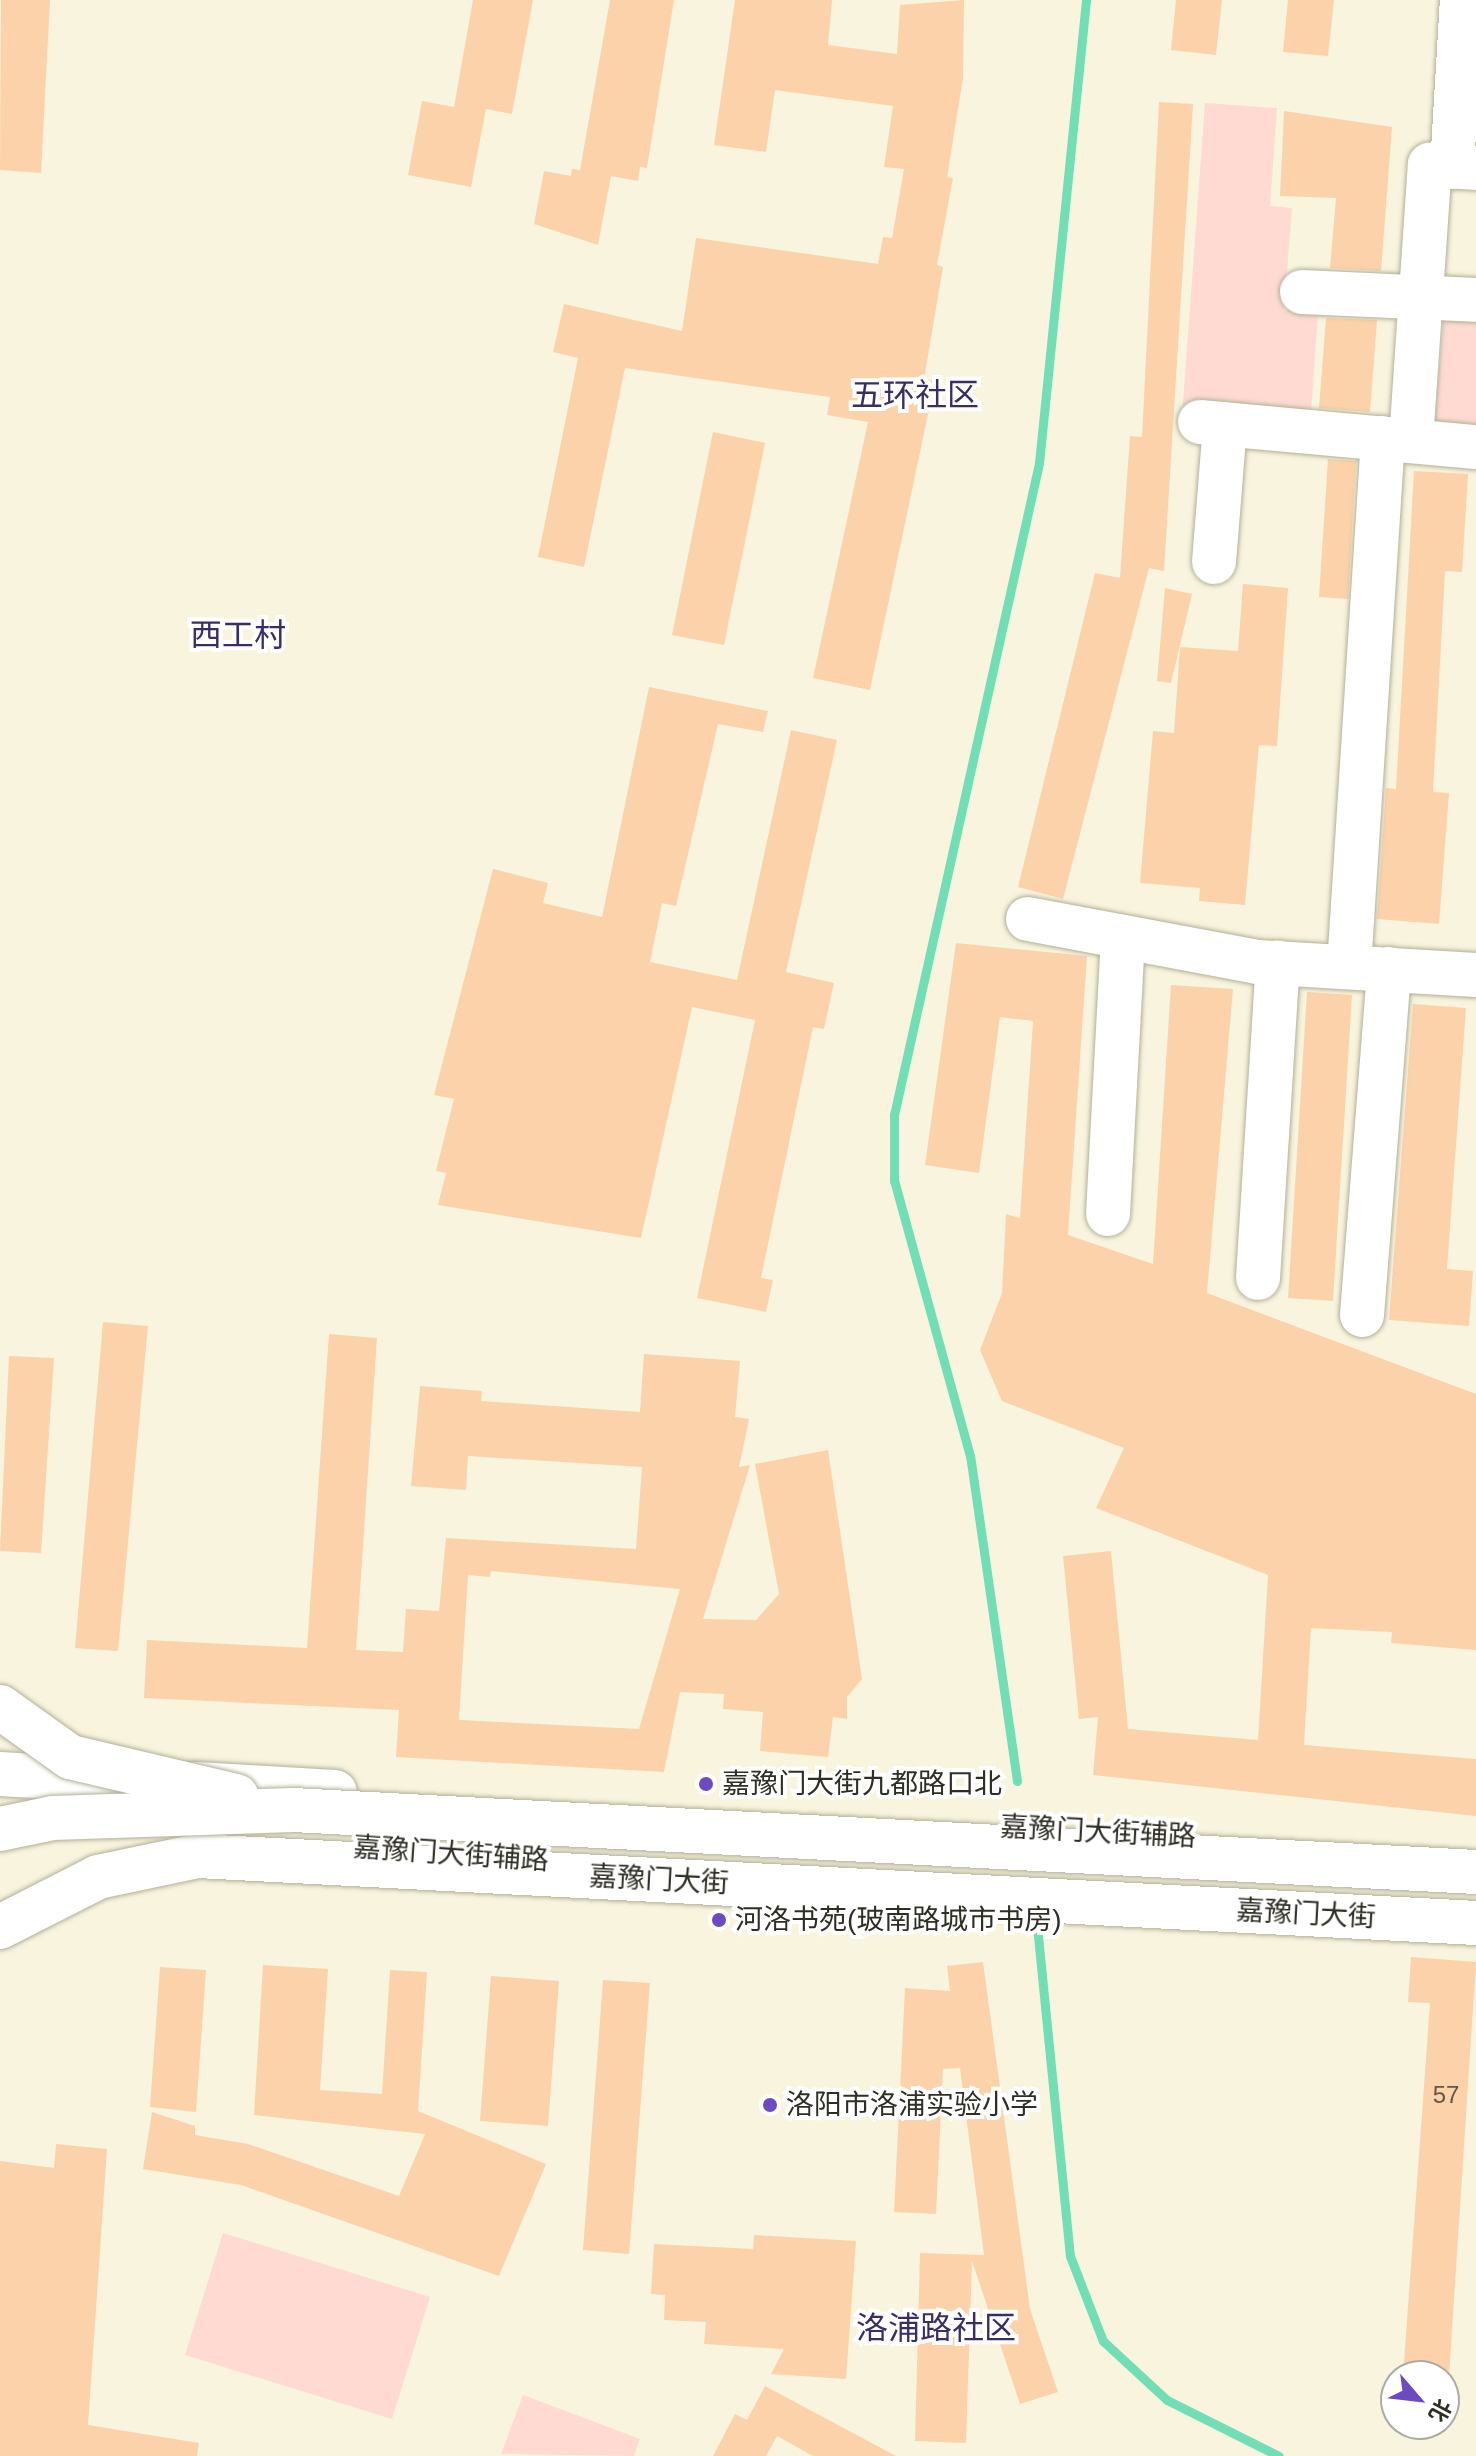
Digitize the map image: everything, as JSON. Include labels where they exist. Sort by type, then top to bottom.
[{"type":"main road","points":[[1362,1315],[1369,968],[1397,440],[1421,297],[1430,165],[1464,167],[1462,0]]},
{"type":"main road","points":[[1302,292],[1476,300]]},
{"type":"main road","points":[[1214,562],[1212,423],[1476,447]]},
{"type":"main road","points":[[1028,919],[1278,963],[1476,975],[1476,962]]},
{"type":"main road","points":[[1108,1214],[1123,937]]},
{"type":"main road","points":[[1258,1278],[1278,963]]},
{"type":"main road","points":[[0,1707],[70,1757],[293,1810]]},
{"type":"main road","name":"嘉豫门大街辅路","points":[[0,1774],[1476,1852]]},
{"type":"main road","name":"嘉豫门大街","points":[[0,1827],[53,1818],[293,1810],[1476,1872]]},
{"type":"main road","name":"嘉豫门大街辅路","points":[[0,1827],[1476,1922]]},
{"type":"main road","name":"嘉豫门大街","points":[[0,1927],[98,1877],[198,1856],[1476,1922]]},
{"type":"shaded area","points":[[1205,103],[1277,108],[1270,206],[1292,208],[1284,310],[1318,313],[1310,426],[1182,416]]},
{"type":"shaded area","points":[[1444,316],[1476,318],[1476,427],[1434,423]]},
{"type":"shaded area","points":[[223,2233],[430,2297],[392,2419],[185,2355]]},
{"type":"shaded area","points":[[523,2395],[640,2439],[634,2456],[501,2454]]},
{"type":"building","points":[[1,0],[50,0],[41,173],[0,170]]},
{"type":"building","points":[[473,0],[533,0],[512,114],[486,109],[471,187],[408,175],[422,101],[454,107]]},
{"type":"building","points":[[610,0],[674,0],[647,168],[640,167],[638,181],[611,176],[598,245],[534,224],[544,171],[571,176],[572,169],[580,170]]},
{"type":"building","points":[[735,0],[832,0],[828,45],[897,54],[900,5],[964,0],[963,78],[947,177],[953,178],[937,265],[943,267],[924,379],[935,381],[870,690],[813,678],[868,422],[827,415],[830,397],[625,368],[584,567],[538,557],[578,358],[553,352],[564,304],[682,331],[696,238],[878,264],[883,237],[892,238],[904,169],[884,167],[893,106],[775,90],[766,152],[714,145]]},
{"type":"building","points":[[1176,0],[1222,0],[1216,55],[1171,50]]},
{"type":"building","points":[[1288,0],[1334,0],[1328,56],[1283,52]]},
{"type":"building","points":[[1159,102],[1193,104],[1164,571],[1149,568],[1063,899],[1018,887],[1095,573],[1120,578],[1130,436],[1142,437]]},
{"type":"building","points":[[1284,111],[1392,127],[1381,271],[1330,268],[1336,198],[1280,196]]},
{"type":"building","points":[[1326,318],[1377,320],[1370,412],[1319,408]]},
{"type":"building","points":[[713,432],[765,443],[724,645],[672,635]]},
{"type":"building","points":[[1328,459],[1356,461],[1348,599],[1319,597]]},
{"type":"building","points":[[1414,471],[1468,474],[1462,572],[1445,571],[1433,792],[1449,793],[1439,924],[1377,919],[1386,788],[1396,789]]},
{"type":"building","points":[[1243,584],[1288,588],[1277,746],[1259,745],[1245,905],[1199,901],[1200,888],[1140,883],[1153,731],[1174,733],[1180,647],[1238,651]]},
{"type":"building","points":[[1165,588],[1192,594],[1171,683],[1157,681]]},
{"type":"building","points":[[649,687],[768,711],[763,732],[718,724],[676,906],[662,903],[650,962],[737,980],[791,730],[837,740],[786,972],[834,983],[824,1029],[813,1027],[761,1278],[773,1280],[766,1312],[697,1298],[755,1020],[692,1007],[641,1238],[438,1205],[446,1173],[436,1171],[454,1099],[434,1095],[493,869],[548,883],[543,903],[602,917]]},
{"type":"building","points":[[956,943],[1087,956],[1068,1235],[1153,1264],[1171,985],[1233,989],[1207,1293],[1476,1394],[1476,1650],[1391,1643],[1392,1632],[1311,1628],[1304,1745],[1476,1759],[1476,1816],[1093,1775],[1098,1717],[1079,1719],[1063,1556],[1111,1551],[1128,1729],[1258,1740],[1268,1575],[1096,1508],[1124,1448],[1002,1401],[980,1350],[1002,1293],[1006,1214],[1020,1218],[1033,1021],[1000,1017],[979,1173],[925,1165]]},
{"type":"building","points":[[1307,992],[1352,995],[1333,1301],[1288,1298]]},
{"type":"building","points":[[1413,1004],[1466,1008],[1447,1269],[1473,1271],[1469,1326],[1389,1320]]},
{"type":"building","points":[[103,1322],[148,1326],[118,1651],[75,1648]]},
{"type":"building","points":[[329,1334],[377,1338],[356,1650],[403,1652],[406,1609],[439,1611],[446,1538],[636,1549],[642,1467],[468,1456],[466,1490],[411,1486],[420,1386],[482,1391],[481,1401],[640,1412],[644,1354],[740,1361],[735,1417],[749,1419],[739,1467],[750,1465],[703,1619],[756,1620],[779,1594],[755,1464],[828,1450],[862,1679],[847,1697],[847,1719],[833,1717],[828,1757],[760,1751],[763,1712],[723,1709],[724,1694],[680,1692],[664,1772],[396,1757],[399,1710],[144,1698],[147,1640],[307,1648]],"holes":[[[491,1571],[680,1589],[639,1729],[459,1720],[468,1575],[490,1577]]]},
{"type":"building","points":[[9,1356],[54,1358],[41,1553],[0,1551]]},
{"type":"building","points":[[1411,1957],[1476,1962],[1450,2360],[1404,2360],[1430,2003],[1408,2002]]},
{"type":"building","points":[[983,1962],[1030,2309],[1058,2392],[1020,2404],[972,2261],[966,2443],[915,2441],[920,2253],[984,2255],[960,2068],[943,2069],[936,2214],[894,2212],[905,1988],[950,1991],[947,1966]]},
{"type":"building","points":[[263,1965],[328,1969],[320,2090],[382,2094],[390,1970],[427,1972],[418,2111],[546,2164],[499,2276],[241,2185],[143,2169],[152,2112],[195,2126],[195,2135],[248,2144],[399,2196],[425,2134],[254,2115]]},
{"type":"building","points":[[160,1967],[206,1970],[196,2112],[150,2107]]},
{"type":"building","points":[[491,1976],[559,1981],[548,2126],[480,2121]]},
{"type":"building","points":[[603,1980],[650,1983],[629,2254],[583,2250]]},
{"type":"building","points":[[56,2144],[107,2149],[88,2425],[199,2443],[197,2456],[0,2456],[0,2161],[54,2168]]},
{"type":"building","points":[[754,2235],[856,2241],[846,2379],[771,2374],[784,2349],[704,2344],[706,2322],[664,2320],[665,2295],[651,2294],[654,2244],[753,2249]]},
{"type":"building","points":[[765,2386],[896,2456],[813,2456],[777,2436],[766,2456],[713,2456],[735,2414],[747,2420]]},
{"type":"waterway","points":[[1017,1781],[970,1456],[894,1181],[894,1115],[1039,463],[1086,0]]},
{"type":"waterway","points":[[1036,1916],[1070,2256],[1103,2341],[1167,2400],[1279,2456]]},
{"type":"place","name":"嘉豫门大街九都路口北","points":[[706,1784]]},
{"type":"place","name":"河洛书苑(玻南路城市书房)","points":[[719,1920]]},
{"type":"place","name":"洛阳市洛浦实验小学","points":[[770,2105]]},
{"type":"district","name":"五环社区","points":[[915,395]]},
{"type":"district","name":"西工村","points":[[238,635]]},
{"type":"district","name":"洛浦路社区","points":[[936,2328]]}]
